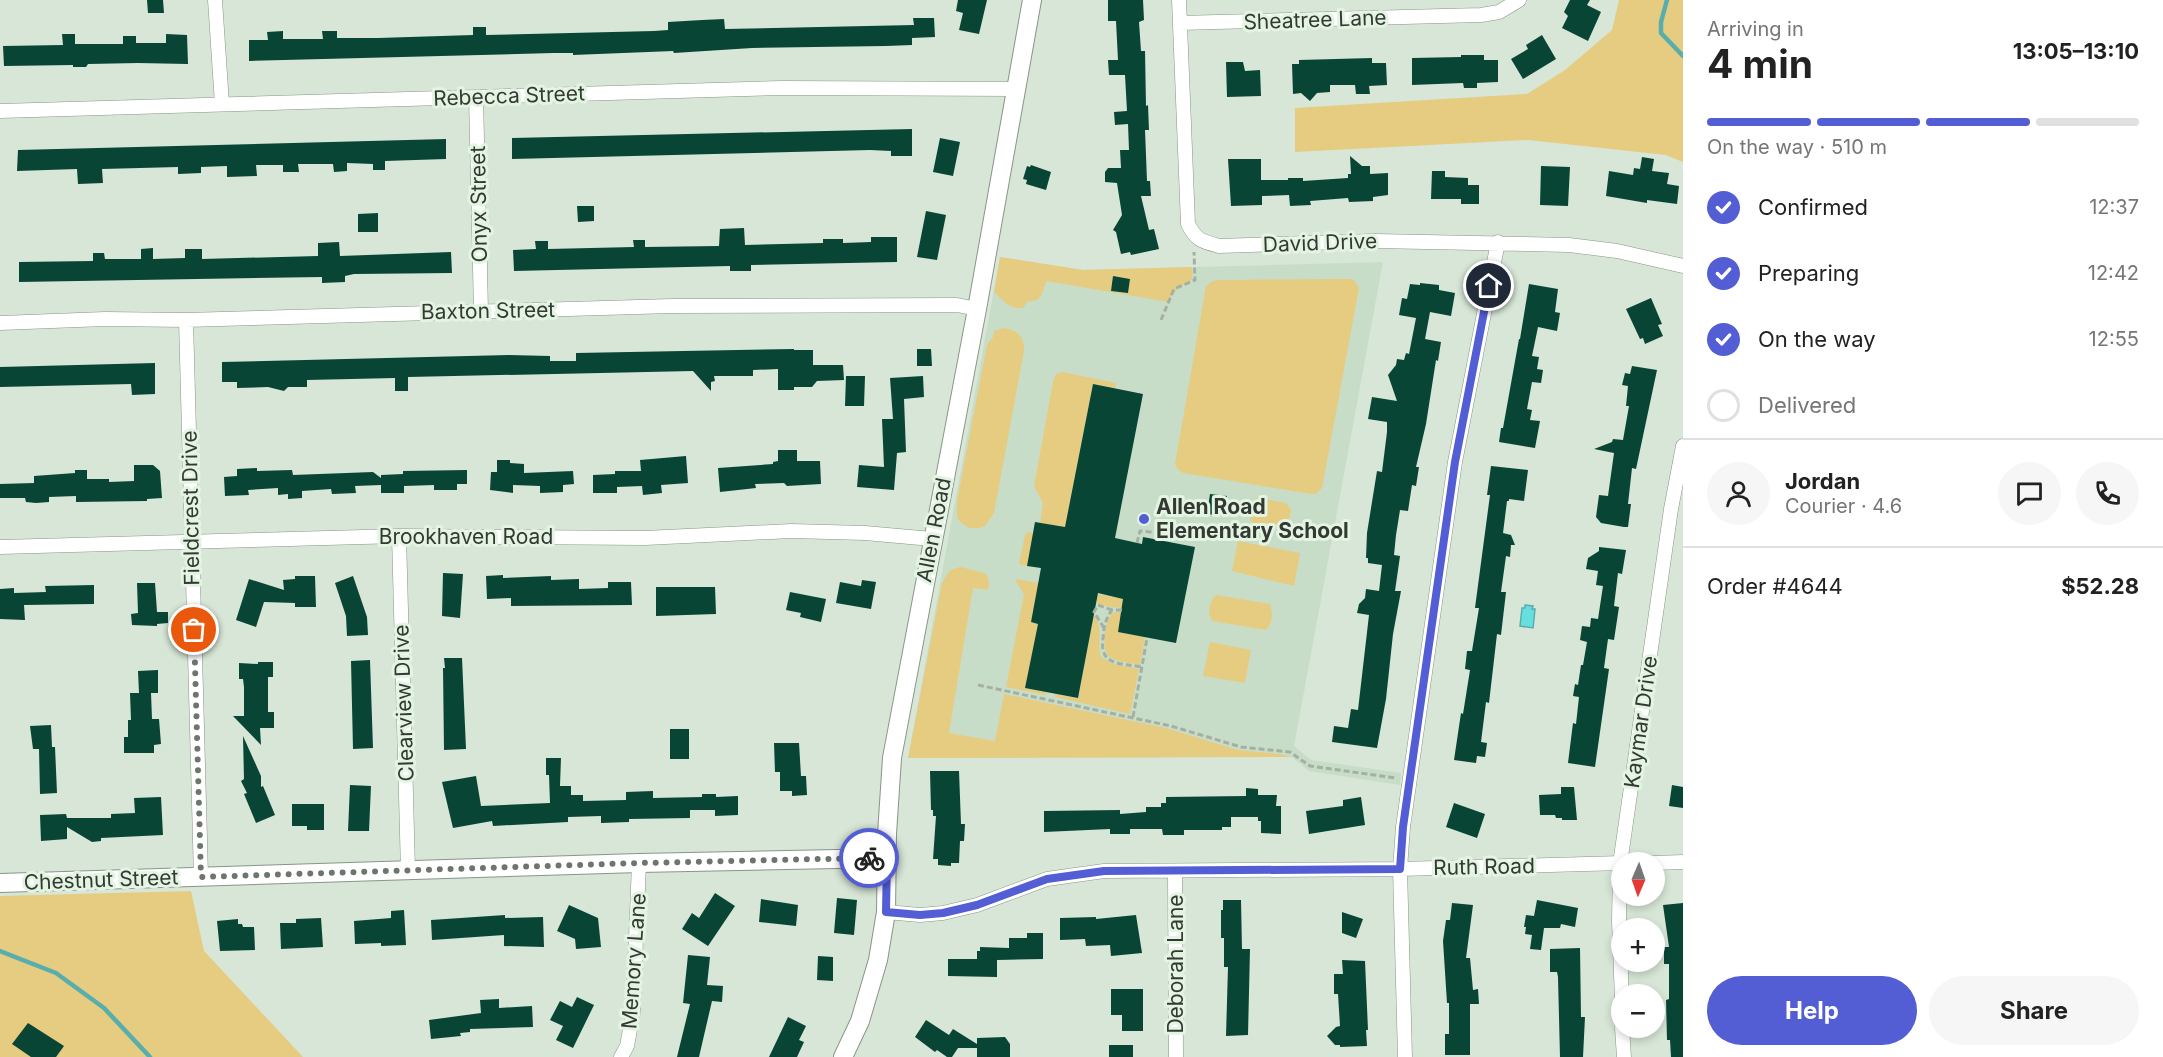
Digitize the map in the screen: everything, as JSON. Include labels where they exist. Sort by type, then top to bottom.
[{"type":"street","points":[[215,0],[222,105]]},
{"type":"street","name":"Allen Road","points":[[847,1055],[860,1021],[878,960],[886,912],[892,758],[977,309],[1032,0]]},
{"type":"street","points":[[1179,0],[1188,224],[1194,236],[1199,239]]},
{"type":"street","name":"Sheatree Lane","points":[[1180,23],[1481,15],[1499,12],[1519,0]]},
{"type":"street","name":"Rebecca Street","points":[[0,111],[782,88],[1017,89]]},
{"type":"street","name":"Onyx Street","points":[[476,97],[481,311]]},
{"type":"street","name":"David Drive","points":[[1199,239],[1219,246],[1375,241],[1569,244],[1617,251],[1683,266]]},
{"type":"street","points":[[1405,1057],[1400,869],[1410,780],[1455,462],[1498,242]]},
{"type":"street","name":"Baxton Street","points":[[0,323],[672,306],[957,305],[977,309]]},
{"type":"street","name":"Fieldcrest Drive","points":[[186,320],[201,877]]},
{"type":"street","name":"Kaymar Drive","points":[[1623,852],[1671,509],[1683,446]]},
{"type":"street","name":"Brookhaven Road","points":[[0,547],[399,536],[645,538],[790,531],[865,533],[932,539]]},
{"type":"street","name":"Clearview Drive","points":[[399,536],[408,870]]},
{"type":"street","name":"Chestnut Street","points":[[0,883],[639,863],[887,858]]},
{"type":"street","points":[[1665,863],[1683,862]]},
{"type":"street","name":"Memory Lane","points":[[621,1057],[627,1046],[633,1013],[639,863]]},
{"type":"street","name":"Ruth Road","points":[[886,912],[920,915],[943,913],[977,905],[1047,879],[1104,871],[1400,869],[1611,864]]},
{"type":"street","name":"Deborah Lane","points":[[1175,871],[1176,1057]]},
{"type":"street","name":"Kaymar Drive","points":[[1620,906],[1621,984]]},
{"type":"street","points":[[1623,1038],[1624,1057]]},
{"type":"path","points":[[1161,320],[1174,289],[1195,280],[1193,254],[1199,239]]},
{"type":"path","points":[[1137,543],[1140,531],[1203,537]]},
{"type":"path","points":[[1104,628],[1094,612],[1098,605],[1112,610],[1122,610]]},
{"type":"path","points":[[1112,610],[1104,628],[1101,648],[1106,658],[1142,667]]},
{"type":"path","points":[[1133,717],[1147,638]]},
{"type":"path","points":[[978,685],[1133,717],[1241,747],[1290,752],[1310,766],[1410,780]]},
{"type":"shaded area","points":[[1619,0],[1683,0],[1683,162],[1666,155],[1528,140],[1295,152],[1295,108],[1527,94],[1565,70],[1612,30]]},
{"type":"shaded area","name":"Allen Road Elementary School","points":[[1000,257],[1083,270],[1383,262],[1294,746],[1311,760],[1401,773],[1400,785],[1309,771],[1292,757],[908,758]]},
{"type":"shaded area","points":[[1000,257],[1083,270],[1192,267],[1190,281],[1176,290],[1169,302],[1046,281],[1039,298],[1028,301],[1023,308],[1018,308],[1007,304],[994,292]],"holes":[[[1113,276],[1130,279],[1128,293],[1111,291]]]},
{"type":"shaded area","points":[[1221,280],[1354,280],[1359,288],[1322,488],[1315,494],[1311,494],[1183,473],[1178,470],[1175,464],[1206,286],[1213,281]]},
{"type":"shaded area","points":[[1005,328],[1020,335],[1024,351],[994,513],[985,526],[973,528],[966,526],[957,518],[957,501],[987,345],[994,331]]},
{"type":"shaded area","points":[[1062,372],[1116,383],[1115,388],[1093,384],[1065,527],[1040,523],[1043,503],[1034,486],[1053,382],[1056,374]]},
{"type":"shaded area","points":[[1257,498],[1286,503],[1291,510],[1288,524],[1282,528],[1253,523],[1249,516],[1251,502]]},
{"type":"shaded area","points":[[1028,532],[1033,533],[1027,566],[1019,564],[1025,535]]},
{"type":"shaded area","points":[[1238,541],[1300,553],[1294,586],[1232,571]]},
{"type":"shaded area","points":[[960,567],[985,573],[989,584],[987,590],[973,588],[949,733],[995,741],[1004,694],[1166,728],[1238,750],[1292,757],[908,758],[942,583],[950,570]]},
{"type":"shaded area","points":[[1016,579],[1039,583],[1031,622],[1038,624],[1025,688],[1047,692],[1046,695],[1006,687],[1024,594]]},
{"type":"shaded area","points":[[1098,594],[1124,599],[1123,608],[1096,603]]},
{"type":"shaded area","points":[[1216,595],[1270,604],[1272,618],[1270,624],[1266,630],[1212,621],[1210,607]]},
{"type":"shaded area","points":[[1114,612],[1122,612],[1118,632],[1145,637],[1140,665],[1117,661],[1105,650],[1106,625]]},
{"type":"shaded area","points":[[1094,615],[1100,631],[1101,657],[1113,664],[1139,669],[1130,714],[1055,697],[1055,694],[1078,698]]},
{"type":"shaded area","points":[[1210,642],[1251,650],[1245,683],[1203,676]]},
{"type":"shaded area","points":[[191,891],[204,951],[303,1057],[0,1057],[0,896]]},
{"type":"water","points":[[1525,605],[1533,606],[1532,609],[1535,609],[1533,628],[1520,626],[1522,608],[1525,608]]},
{"type":"building","points":[[147,0],[163,0],[164,13],[148,13]]},
{"type":"building","points":[[958,0],[987,0],[979,34],[959,30],[963,13],[956,11]]},
{"type":"building","points":[[1108,0],[1143,0],[1144,20],[1139,22],[1141,51],[1145,51],[1149,130],[1145,130],[1147,181],[1150,181],[1151,196],[1141,196],[1149,230],[1154,229],[1159,249],[1131,255],[1130,252],[1121,254],[1116,232],[1113,230],[1122,215],[1117,183],[1105,182],[1105,172],[1108,168],[1121,168],[1120,150],[1129,150],[1128,124],[1115,125],[1114,112],[1127,111],[1125,75],[1109,75],[1108,60],[1118,60],[1116,21],[1108,21]]},
{"type":"building","points":[[1570,0],[1590,0],[1587,5],[1601,12],[1588,41],[1562,28],[1568,16],[1564,12]]},
{"type":"building","points":[[913,18],[934,18],[935,37],[912,38],[912,45],[886,46],[752,48],[674,53],[673,51],[573,55],[573,53],[553,53],[249,61],[249,40],[268,40],[267,32],[283,31],[283,39],[323,39],[322,31],[337,31],[337,38],[378,38],[473,35],[473,27],[486,27],[486,35],[654,31],[668,30],[668,22],[724,19],[725,29],[914,25]]},
{"type":"building","points":[[62,34],[75,34],[75,44],[123,44],[123,36],[136,36],[136,43],[166,43],[166,34],[187,35],[188,64],[88,64],[86,67],[73,67],[73,65],[4,66],[3,46],[63,45]]},
{"type":"building","points":[[1542,35],[1556,59],[1523,79],[1511,59],[1528,49],[1526,45]]},
{"type":"building","points":[[1461,55],[1484,55],[1484,60],[1498,60],[1498,82],[1477,83],[1477,88],[1464,88],[1463,83],[1412,85],[1412,58],[1461,57]]},
{"type":"building","points":[[1372,58],[1372,63],[1386,63],[1387,85],[1369,86],[1370,94],[1356,94],[1355,85],[1330,85],[1330,92],[1317,93],[1310,101],[1301,93],[1293,94],[1292,64],[1299,64],[1299,60]]},
{"type":"building","points":[[1226,62],[1243,62],[1245,71],[1260,70],[1261,96],[1227,97]]},
{"type":"building","points":[[912,129],[912,156],[891,156],[891,151],[870,150],[512,159],[512,138]]},
{"type":"building","points":[[940,138],[960,142],[953,176],[933,172]]},
{"type":"building","points":[[446,139],[446,159],[385,161],[385,170],[373,170],[373,164],[347,163],[347,171],[334,172],[333,164],[298,164],[299,172],[283,172],[283,165],[256,165],[257,176],[227,177],[227,166],[201,167],[201,173],[178,174],[178,167],[102,169],[103,183],[78,184],[77,169],[17,171],[18,150]]},
{"type":"building","points":[[1350,156],[1362,166],[1370,166],[1370,174],[1388,173],[1388,195],[1373,197],[1373,201],[1349,202],[1348,198],[1310,201],[1311,205],[1290,206],[1289,195],[1262,196],[1262,205],[1231,206],[1228,159],[1261,159],[1261,180],[1303,178],[1303,181],[1348,178],[1348,174],[1351,174]]},
{"type":"building","points":[[1642,157],[1654,159],[1652,171],[1669,173],[1667,184],[1679,186],[1677,204],[1647,200],[1647,203],[1606,196],[1609,171],[1633,175],[1634,168],[1640,169]]},
{"type":"building","points":[[1031,165],[1051,172],[1046,190],[1026,184],[1027,180],[1023,179],[1027,166]]},
{"type":"building","points":[[1541,166],[1570,167],[1568,206],[1540,205]]},
{"type":"building","points":[[1432,171],[1445,171],[1445,177],[1468,178],[1468,185],[1479,185],[1479,204],[1461,204],[1461,199],[1431,199]]},
{"type":"building","points":[[577,206],[594,206],[594,221],[578,222]]},
{"type":"building","points":[[926,211],[946,215],[937,260],[917,257]]},
{"type":"building","points":[[378,213],[378,232],[358,232],[358,214]]},
{"type":"building","points":[[744,228],[745,245],[823,243],[823,239],[843,239],[843,243],[871,242],[871,237],[897,237],[897,262],[751,265],[751,271],[730,271],[730,266],[514,271],[513,250],[536,249],[535,241],[548,241],[548,249],[634,247],[633,240],[645,240],[645,247],[719,246],[720,229]]},
{"type":"building","points":[[339,242],[340,256],[451,252],[452,273],[354,274],[345,276],[345,282],[322,283],[322,277],[19,282],[19,262],[93,261],[93,253],[104,253],[105,259],[141,259],[141,249],[153,248],[153,259],[185,258],[185,249],[202,249],[202,259],[318,256],[318,243]]},
{"type":"building","points":[[1113,276],[1130,279],[1128,293],[1111,291]]},
{"type":"building","points":[[1420,283],[1439,285],[1439,290],[1455,293],[1451,316],[1430,312],[1425,339],[1441,342],[1416,467],[1419,467],[1416,486],[1412,485],[1408,511],[1400,510],[1396,535],[1394,555],[1400,556],[1395,591],[1401,591],[1377,748],[1332,742],[1334,726],[1348,728],[1351,709],[1358,710],[1369,615],[1357,613],[1359,604],[1365,598],[1366,589],[1379,591],[1382,565],[1368,563],[1368,558],[1366,558],[1367,533],[1377,471],[1382,472],[1387,422],[1368,419],[1372,397],[1397,401],[1388,375],[1396,365],[1397,359],[1404,360],[1406,353],[1409,354],[1416,318],[1399,315],[1402,298],[1407,299],[1410,284],[1420,285]]},
{"type":"building","points":[[1529,284],[1558,289],[1555,312],[1560,313],[1557,331],[1538,327],[1532,356],[1539,357],[1537,369],[1543,370],[1541,383],[1532,382],[1527,409],[1532,410],[1530,420],[1540,421],[1535,448],[1499,442]]},
{"type":"building","points":[[1651,298],[1662,324],[1658,325],[1663,336],[1645,344],[1643,338],[1640,339],[1626,309]]},
{"type":"building","points":[[917,349],[931,349],[932,366],[917,366]]},
{"type":"building","points":[[813,350],[813,365],[843,365],[844,380],[817,381],[812,387],[778,390],[778,369],[753,370],[753,376],[714,376],[715,381],[711,382],[711,391],[693,371],[408,377],[408,391],[395,391],[395,378],[307,380],[307,387],[288,387],[284,391],[268,387],[237,388],[237,382],[222,382],[222,362],[509,355],[550,356],[550,361],[576,361],[576,353]]},
{"type":"building","points":[[155,363],[155,394],[132,395],[131,384],[0,387],[0,367]]},
{"type":"building","points":[[1632,366],[1657,370],[1636,469],[1632,468],[1628,527],[1624,527],[1601,523],[1596,517],[1599,495],[1608,496],[1614,453],[1594,449],[1612,442],[1613,439],[1623,440],[1629,406],[1626,406],[1628,386],[1622,385],[1625,373],[1630,374]]},
{"type":"building","points":[[846,376],[865,376],[864,406],[845,406]]},
{"type":"building","points":[[923,376],[924,397],[904,399],[906,452],[897,453],[894,490],[857,487],[859,465],[884,467],[882,419],[893,419],[890,378]]},
{"type":"building","name":"Allen Road Elementary School","points":[[1093,384],[1143,394],[1115,538],[1142,544],[1143,537],[1195,547],[1176,643],[1118,632],[1123,599],[1098,593],[1078,698],[1025,688],[1038,624],[1031,622],[1041,568],[1027,566],[1035,522],[1065,527]]},
{"type":"building","points":[[778,450],[797,450],[797,461],[820,461],[821,484],[787,486],[784,483],[755,484],[756,488],[720,492],[718,468],[773,464],[778,461]]},
{"type":"building","points":[[686,456],[688,483],[661,485],[662,493],[643,495],[642,486],[617,487],[617,493],[593,493],[593,475],[615,474],[615,471],[641,471],[640,460]]},
{"type":"building","points":[[497,460],[510,460],[510,463],[524,464],[524,473],[573,471],[574,484],[563,485],[563,492],[540,493],[540,486],[513,485],[513,493],[490,490],[491,472],[497,472]]},
{"type":"building","points":[[134,465],[153,465],[160,471],[162,498],[147,499],[147,501],[76,502],[76,496],[49,497],[49,502],[36,503],[26,502],[25,498],[0,498],[0,484],[34,483],[34,476],[75,473],[75,470],[87,470],[87,479],[109,479],[109,482],[134,481]]},
{"type":"building","points":[[1491,466],[1528,470],[1524,501],[1509,499],[1507,501],[1503,533],[1511,535],[1515,545],[1511,545],[1510,557],[1506,556],[1501,592],[1506,592],[1501,635],[1497,634],[1489,703],[1486,702],[1481,742],[1487,743],[1485,757],[1477,756],[1476,763],[1454,760],[1470,670],[1465,669],[1467,651],[1472,651],[1479,608],[1475,608],[1490,495],[1487,495]]},
{"type":"building","points":[[257,468],[257,471],[292,470],[293,475],[373,472],[381,478],[381,475],[403,474],[403,471],[467,470],[467,484],[457,484],[457,490],[434,490],[434,485],[404,486],[404,493],[381,493],[381,485],[355,486],[356,493],[332,494],[331,489],[302,491],[302,498],[288,499],[288,494],[278,495],[278,488],[248,490],[249,495],[225,496],[224,477],[237,476],[237,469]]},
{"type":"building","points":[[1210,494],[1227,496],[1224,516],[1207,514]]},
{"type":"building","points":[[1599,547],[1626,550],[1622,574],[1618,573],[1614,606],[1619,607],[1614,640],[1608,639],[1604,668],[1609,669],[1595,767],[1568,763],[1579,697],[1573,696],[1575,684],[1578,685],[1587,642],[1580,640],[1582,626],[1590,627],[1591,618],[1598,619],[1603,586],[1596,585],[1598,571],[1586,569],[1588,558],[1599,551]]},
{"type":"building","points":[[443,573],[463,574],[460,618],[442,616]]},
{"type":"building","points":[[503,575],[503,578],[551,576],[551,580],[579,579],[579,589],[608,588],[608,582],[631,582],[632,605],[511,606],[511,598],[487,599],[486,576]]},
{"type":"building","points":[[295,576],[315,576],[316,607],[295,607],[295,603],[264,602],[256,627],[236,620],[249,579],[284,590],[283,580],[295,579]]},
{"type":"building","points":[[353,576],[367,617],[368,635],[347,636],[346,616],[335,583]]},
{"type":"building","points":[[862,580],[876,582],[871,609],[836,603],[840,582],[861,586]]},
{"type":"building","points":[[137,583],[155,583],[157,612],[168,612],[168,623],[157,624],[157,626],[132,625],[131,614],[138,613]]},
{"type":"building","points":[[94,585],[94,604],[24,605],[25,620],[0,619],[0,589],[14,588],[14,593],[46,592],[45,586]]},
{"type":"building","points":[[656,587],[715,587],[716,614],[656,616]]},
{"type":"building","points":[[790,592],[826,599],[821,622],[800,617],[801,613],[786,610]]},
{"type":"building","points":[[444,658],[462,658],[466,749],[444,750]]},
{"type":"building","points":[[370,660],[373,748],[353,749],[351,661]]},
{"type":"building","points":[[258,662],[273,662],[273,677],[268,677],[268,712],[274,712],[274,728],[260,728],[261,745],[233,716],[244,716],[244,687],[243,679],[239,679],[239,663],[258,664]]},
{"type":"building","points":[[158,670],[158,693],[151,693],[152,719],[159,719],[161,744],[154,745],[154,753],[124,753],[124,737],[128,737],[128,720],[131,720],[130,693],[139,693],[138,671]]},
{"type":"building","points":[[51,725],[52,747],[55,747],[57,793],[40,794],[39,749],[33,749],[30,726]]},
{"type":"building","points":[[670,729],[689,729],[689,759],[670,759]]},
{"type":"building","points":[[243,736],[261,776],[261,787],[263,786],[275,815],[256,823],[241,781],[244,779]]},
{"type":"building","points":[[774,743],[799,743],[801,776],[806,776],[807,795],[792,796],[792,791],[780,791],[780,772],[775,772]]},
{"type":"building","points":[[546,758],[561,758],[560,786],[571,786],[571,795],[583,795],[583,801],[626,800],[626,792],[653,791],[653,798],[702,797],[702,794],[716,794],[716,797],[738,796],[738,815],[715,816],[715,810],[690,810],[690,818],[629,819],[629,822],[601,823],[601,816],[568,817],[568,822],[493,826],[492,821],[453,828],[442,782],[476,776],[481,806],[550,803]]},
{"type":"building","points":[[930,771],[959,771],[961,824],[965,824],[964,841],[960,841],[959,863],[951,863],[951,866],[938,865],[938,859],[933,859],[936,816],[933,816],[933,810],[931,810]]},
{"type":"building","points":[[350,785],[371,786],[369,831],[348,831]]},
{"type":"building","points":[[1672,785],[1683,787],[1683,808],[1669,806]]},
{"type":"building","points":[[1561,787],[1574,787],[1577,820],[1562,820],[1562,818],[1556,818],[1555,815],[1540,815],[1539,795],[1561,794]]},
{"type":"building","points":[[1246,788],[1258,789],[1258,795],[1277,795],[1276,806],[1281,806],[1281,834],[1261,833],[1261,821],[1258,821],[1258,817],[1231,817],[1231,827],[1222,827],[1222,830],[1184,830],[1184,835],[1163,835],[1162,829],[1130,829],[1130,834],[1110,834],[1110,829],[1044,832],[1044,811],[1120,810],[1120,814],[1146,812],[1146,807],[1161,807],[1161,803],[1166,803],[1166,797],[1246,796]]},
{"type":"building","points":[[161,797],[163,835],[101,838],[101,841],[92,842],[67,827],[67,839],[41,841],[40,815],[66,814],[67,818],[111,818],[111,814],[135,813],[134,798]]},
{"type":"building","points":[[1361,797],[1365,825],[1309,834],[1306,811],[1343,806],[1343,800]]},
{"type":"building","points":[[1454,803],[1485,814],[1477,838],[1446,827]]},
{"type":"building","points":[[292,804],[324,804],[324,830],[307,830],[307,826],[292,826]]},
{"type":"building","points":[[715,893],[735,906],[708,946],[682,929],[692,913],[699,918]]},
{"type":"building","points":[[837,898],[857,900],[854,935],[834,933]]},
{"type":"building","points":[[761,899],[798,905],[796,926],[759,922]]},
{"type":"building","points":[[1223,900],[1241,900],[1242,949],[1250,949],[1248,1035],[1226,1036],[1228,967],[1224,967],[1224,938],[1221,938]]},
{"type":"building","points":[[1537,900],[1578,908],[1575,927],[1561,924],[1560,928],[1544,928],[1541,950],[1530,949],[1532,935],[1525,934],[1526,927],[1524,927],[1526,915],[1534,916]]},
{"type":"building","points":[[1452,903],[1473,905],[1466,958],[1470,958],[1473,990],[1478,989],[1479,1004],[1470,1004],[1470,1055],[1445,1055],[1445,1034],[1449,1034],[1449,1003],[1447,1003],[1443,941],[1446,920],[1450,920]]},
{"type":"building","points":[[1683,903],[1683,1057],[1671,1057],[1670,1040],[1667,1040],[1666,1000],[1669,999],[1669,964],[1665,964],[1665,947],[1669,947],[1663,906]]},
{"type":"building","points":[[569,905],[598,918],[601,947],[576,949],[575,939],[557,931]]},
{"type":"building","points":[[404,910],[406,945],[355,944],[354,921],[391,918],[391,911]]},
{"type":"building","points":[[1342,912],[1363,919],[1356,938],[1342,933]]},
{"type":"building","points":[[505,915],[505,918],[543,917],[544,947],[504,946],[504,935],[432,940],[431,920]]},
{"type":"building","points":[[1136,915],[1142,953],[1111,956],[1110,945],[1086,946],[1085,939],[1060,940],[1060,918],[1096,917],[1096,919]]},
{"type":"building","points":[[321,918],[323,947],[281,949],[280,923],[296,923],[296,919]]},
{"type":"building","points":[[238,919],[238,924],[242,924],[243,927],[254,927],[255,950],[220,951],[217,921]]},
{"type":"building","points":[[1027,933],[1043,933],[1043,959],[997,960],[997,977],[948,976],[948,959],[977,959],[977,951],[980,951],[980,947],[1009,948],[1009,938],[1027,938]]},
{"type":"building","points":[[1580,948],[1581,1017],[1585,1017],[1583,1057],[1560,1057],[1558,977],[1557,972],[1550,972],[1550,949]]},
{"type":"building","points":[[688,955],[710,957],[707,985],[723,986],[722,1002],[712,1001],[699,1057],[677,1057],[690,1004],[683,1003]]},
{"type":"building","points":[[818,956],[833,957],[833,981],[817,980]]},
{"type":"building","points":[[1342,960],[1365,961],[1367,1046],[1340,1047],[1327,1036],[1340,1026],[1338,994],[1334,994],[1334,974],[1343,974]]},
{"type":"building","points":[[1111,989],[1143,989],[1143,1031],[1122,1031],[1122,1015],[1111,1015]]},
{"type":"building","points":[[577,997],[594,1005],[573,1048],[556,1040],[563,1026],[550,1020],[560,1001],[572,1007]]},
{"type":"building","points":[[499,999],[499,1008],[532,1006],[533,1027],[470,1029],[470,1032],[460,1033],[461,1036],[431,1039],[429,1020],[481,1013],[480,1000]]},
{"type":"building","points":[[788,1017],[806,1026],[799,1040],[804,1042],[797,1057],[769,1057]]},
{"type":"building","points":[[926,1020],[949,1035],[953,1029],[977,1044],[977,1038],[1005,1037],[1010,1044],[1010,1057],[977,1057],[977,1048],[958,1048],[952,1057],[947,1057],[937,1050],[935,1052],[915,1037]]},
{"type":"building","points":[[28,1023],[64,1046],[56,1057],[31,1057],[12,1044]]},
{"type":"building","points":[[1109,1045],[1133,1045],[1133,1057],[1109,1057]]},
{"type":"waterway","points":[[1667,0],[1661,22],[1661,33],[1683,56]]},
{"type":"waterway","points":[[0,951],[56,973],[104,1008],[150,1057]]},
{"type":"way so far","points":[[194,630],[201,877],[869,858]]},
{"type":"place","name":"Allen Road Elementary School","points":[[1144,519]]},
{"type":"route","points":[[869,858],[887,858],[886,912],[920,915],[943,913],[977,905],[1047,879],[1104,871],[1400,869],[1403,827],[1455,462],[1489,286]]}]
